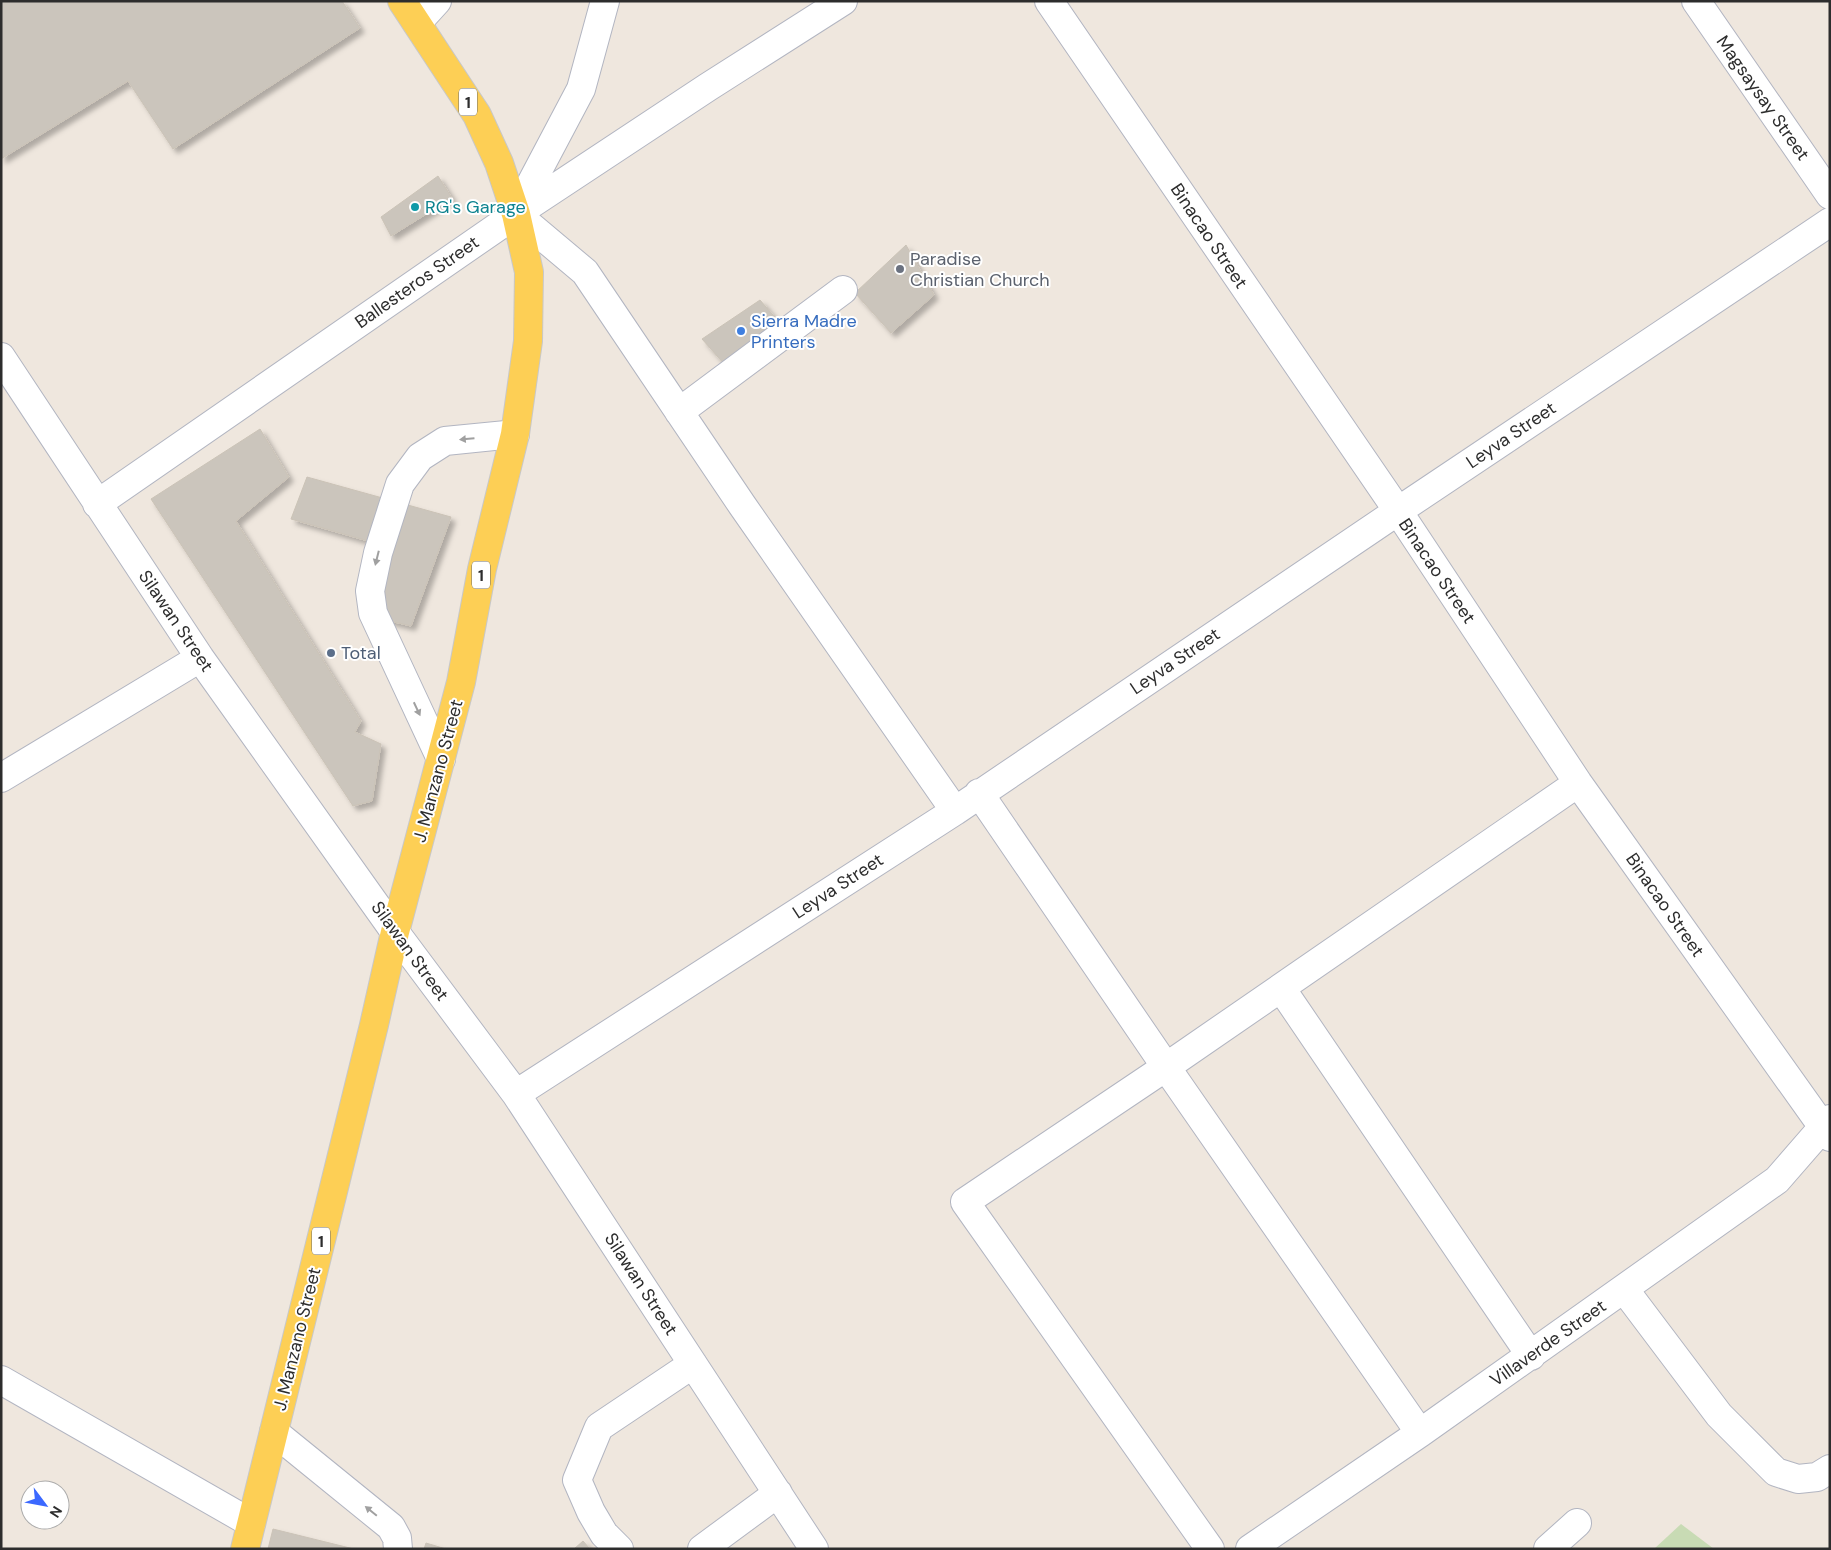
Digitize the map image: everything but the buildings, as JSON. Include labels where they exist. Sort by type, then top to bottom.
[{"type":"main road","name":"1","points":[[409,12],[476,115],[499,163],[516,214]]},
{"type":"main road","name":"J. Manzano Street","points":[[244,1549],[374,1025],[395,932],[461,682],[482,569],[515,434],[528,341],[529,272],[516,214]]},
{"type":"street","points":[[409,12],[437,1]]},
{"type":"street","points":[[605,1],[581,89],[516,214],[585,272],[742,505],[955,811]]},
{"type":"street","name":"Ballesteros Street","points":[[97,504],[516,214],[708,87],[843,1]]},
{"type":"street","name":"Binacao Street","points":[[1049,1],[1398,511],[1578,783],[1827,1128]]},
{"type":"street","name":"Magsaysay Street","points":[[1696,1],[1830,195]]},
{"type":"street","name":"Leyva Street","points":[[516,1094],[955,811],[979,793],[1830,222]]},
{"type":"street","points":[[679,412],[843,290]]},
{"type":"street","name":"Silawan Street","points":[[4,367],[200,658],[395,932],[516,1094],[814,1549]]},
{"type":"street","points":[[441,759],[373,613],[370,591],[378,553],[400,484],[420,458],[445,441],[515,434]]},
{"type":"street","points":[[1,778],[200,658]]},
{"type":"street","points":[[1210,1549],[966,1202],[1166,1067],[1578,783]]},
{"type":"street","points":[[979,793],[1420,1434]]},
{"type":"street","points":[[1281,988],[1531,1356]]},
{"type":"street","name":"Villaverde Street","points":[[1250,1549],[1420,1434],[1777,1180],[1827,1128]]},
{"type":"street","points":[[1624,1289],[1719,1416],[1776,1472],[1798,1479],[1817,1477],[1830,1470]]},
{"type":"street","points":[[619,1549],[604,1534],[591,1512],[577,1480],[599,1427],[693,1364]]},
{"type":"street","points":[[1,1380],[251,1523]]},
{"type":"street","points":[[274,1432],[391,1527],[397,1538],[398,1549]]},
{"type":"street","points":[[702,1549],[778,1493]]},
{"type":"street","points":[[1548,1549],[1577,1523]]},
{"type":"green space","points":[[1681,1524],[1714,1549],[1654,1549]]},
{"type":"place","name":"RG's Garage","points":[[415,207]]},
{"type":"place","name":"Paradise Christian Church","points":[[900,269]]},
{"type":"place","name":"Sierra Madre Printers","points":[[741,331]]},
{"type":"place","name":"Total","points":[[331,653]]}]
